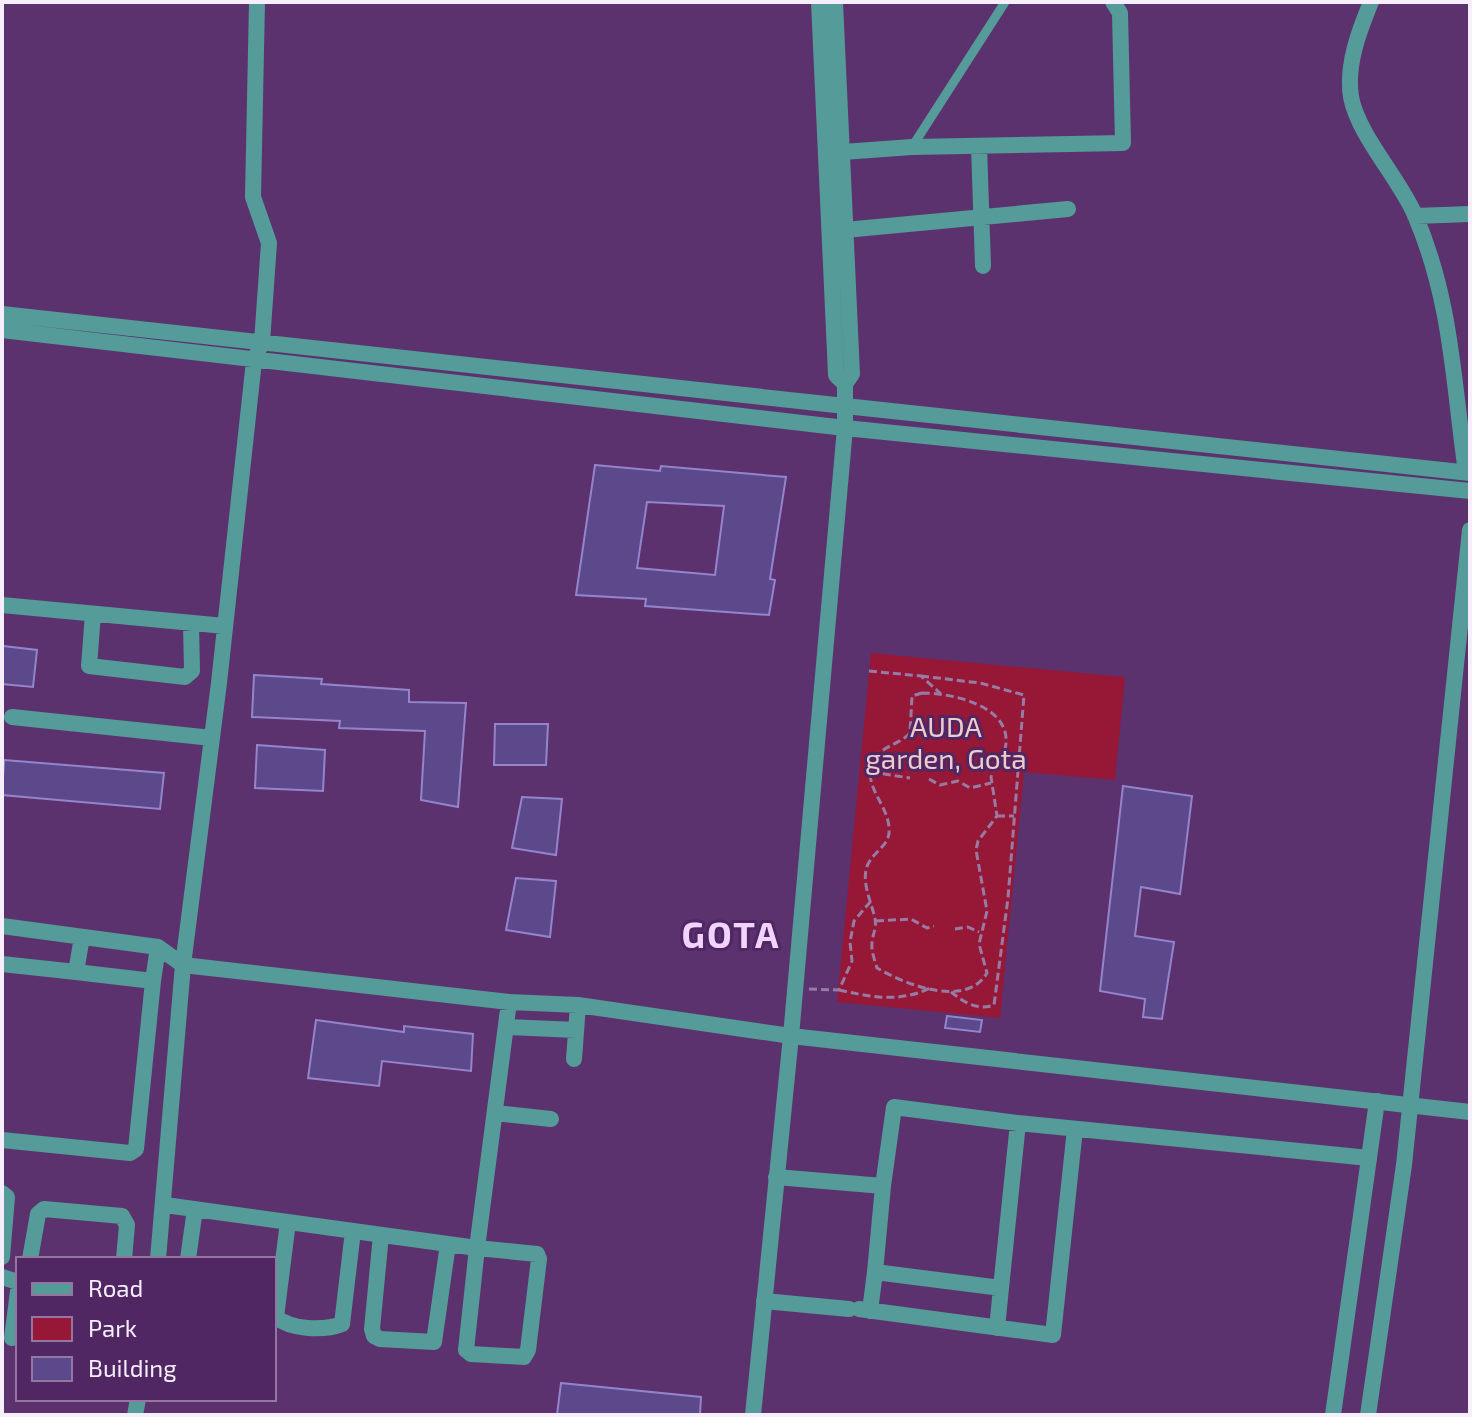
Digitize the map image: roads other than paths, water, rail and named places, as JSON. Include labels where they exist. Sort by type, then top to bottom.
[{"type":"street","points":[[158,1257],[183,965],[254,361],[262,342],[269,243],[253,197],[257,2]]},
{"type":"street","points":[[753,1415],[796,988],[845,428],[845,384],[852,374],[845,230],[819,2]]},
{"type":"street","points":[[835,2],[836,375],[845,384]]},
{"type":"street","points":[[834,153],[912,147],[1123,143],[1120,13],[1113,2]]},
{"type":"street","points":[[1371,2],[1357,36],[1351,71],[1351,98],[1415,216],[1442,297],[1455,363],[1470,499]]},
{"type":"street","points":[[979,146],[983,266]]},
{"type":"street","points":[[845,230],[1068,209]]},
{"type":"street","points":[[1415,216],[1470,214]]},
{"type":"street","points":[[2,314],[1468,472]]},
{"type":"street","points":[[2,330],[845,428],[1470,491]]},
{"type":"street","points":[[1368,1415],[1410,1107],[1470,530]]},
{"type":"street","points":[[2,605],[225,626]]},
{"type":"street","points":[[93,614],[89,666],[185,677],[192,671],[191,624]]},
{"type":"street","points":[[12,717],[212,738]]},
{"type":"street","points":[[2,926],[158,947],[183,965],[509,1002],[578,1005],[791,1036],[1470,1112]]},
{"type":"street","points":[[76,972],[82,937]]},
{"type":"street","points":[[2,1140],[130,1153],[136,1149],[158,947]]},
{"type":"street","points":[[2,964],[153,981]]},
{"type":"street","points":[[165,1205],[477,1248],[537,1254],[539,1259],[528,1350],[524,1357],[471,1354],[466,1350],[477,1248],[509,1002]]},
{"type":"street","points":[[574,1059],[578,1005]]},
{"type":"street","points":[[507,1027],[576,1030]]},
{"type":"street","points":[[1333,1415],[1377,1101]]},
{"type":"street","points":[[859,1310],[875,1272],[894,1107],[1018,1123],[1369,1158]]},
{"type":"street","points":[[495,1113],[551,1119]]},
{"type":"street","points":[[997,1328],[1018,1123]]},
{"type":"street","points":[[764,1301],[1053,1335],[1075,1129]]},
{"type":"street","points":[[776,1177],[883,1186]]},
{"type":"street","points":[[2,1193],[7,1197],[2,1257]]},
{"type":"street","points":[[30,1257],[38,1214],[44,1209],[122,1216],[127,1225],[124,1257]]},
{"type":"street","points":[[188,1257],[195,1209]]},
{"type":"street","points":[[288,1222],[276,1317],[284,1323],[329,1329],[342,1324],[353,1231]]},
{"type":"street","points":[[381,1235],[372,1329],[380,1339],[434,1342],[448,1244]]},
{"type":"street","points":[[875,1272],[1001,1288]]},
{"type":"street","points":[[11,1338],[16,1304]]},
{"type":"lane","points":[[912,147],[1005,2]]},
{"type":"district","name":"GOTA","points":[[731,935]]},
{"type":"park label","name":"AUDA garden, Gota","points":[[946,743]]}]
